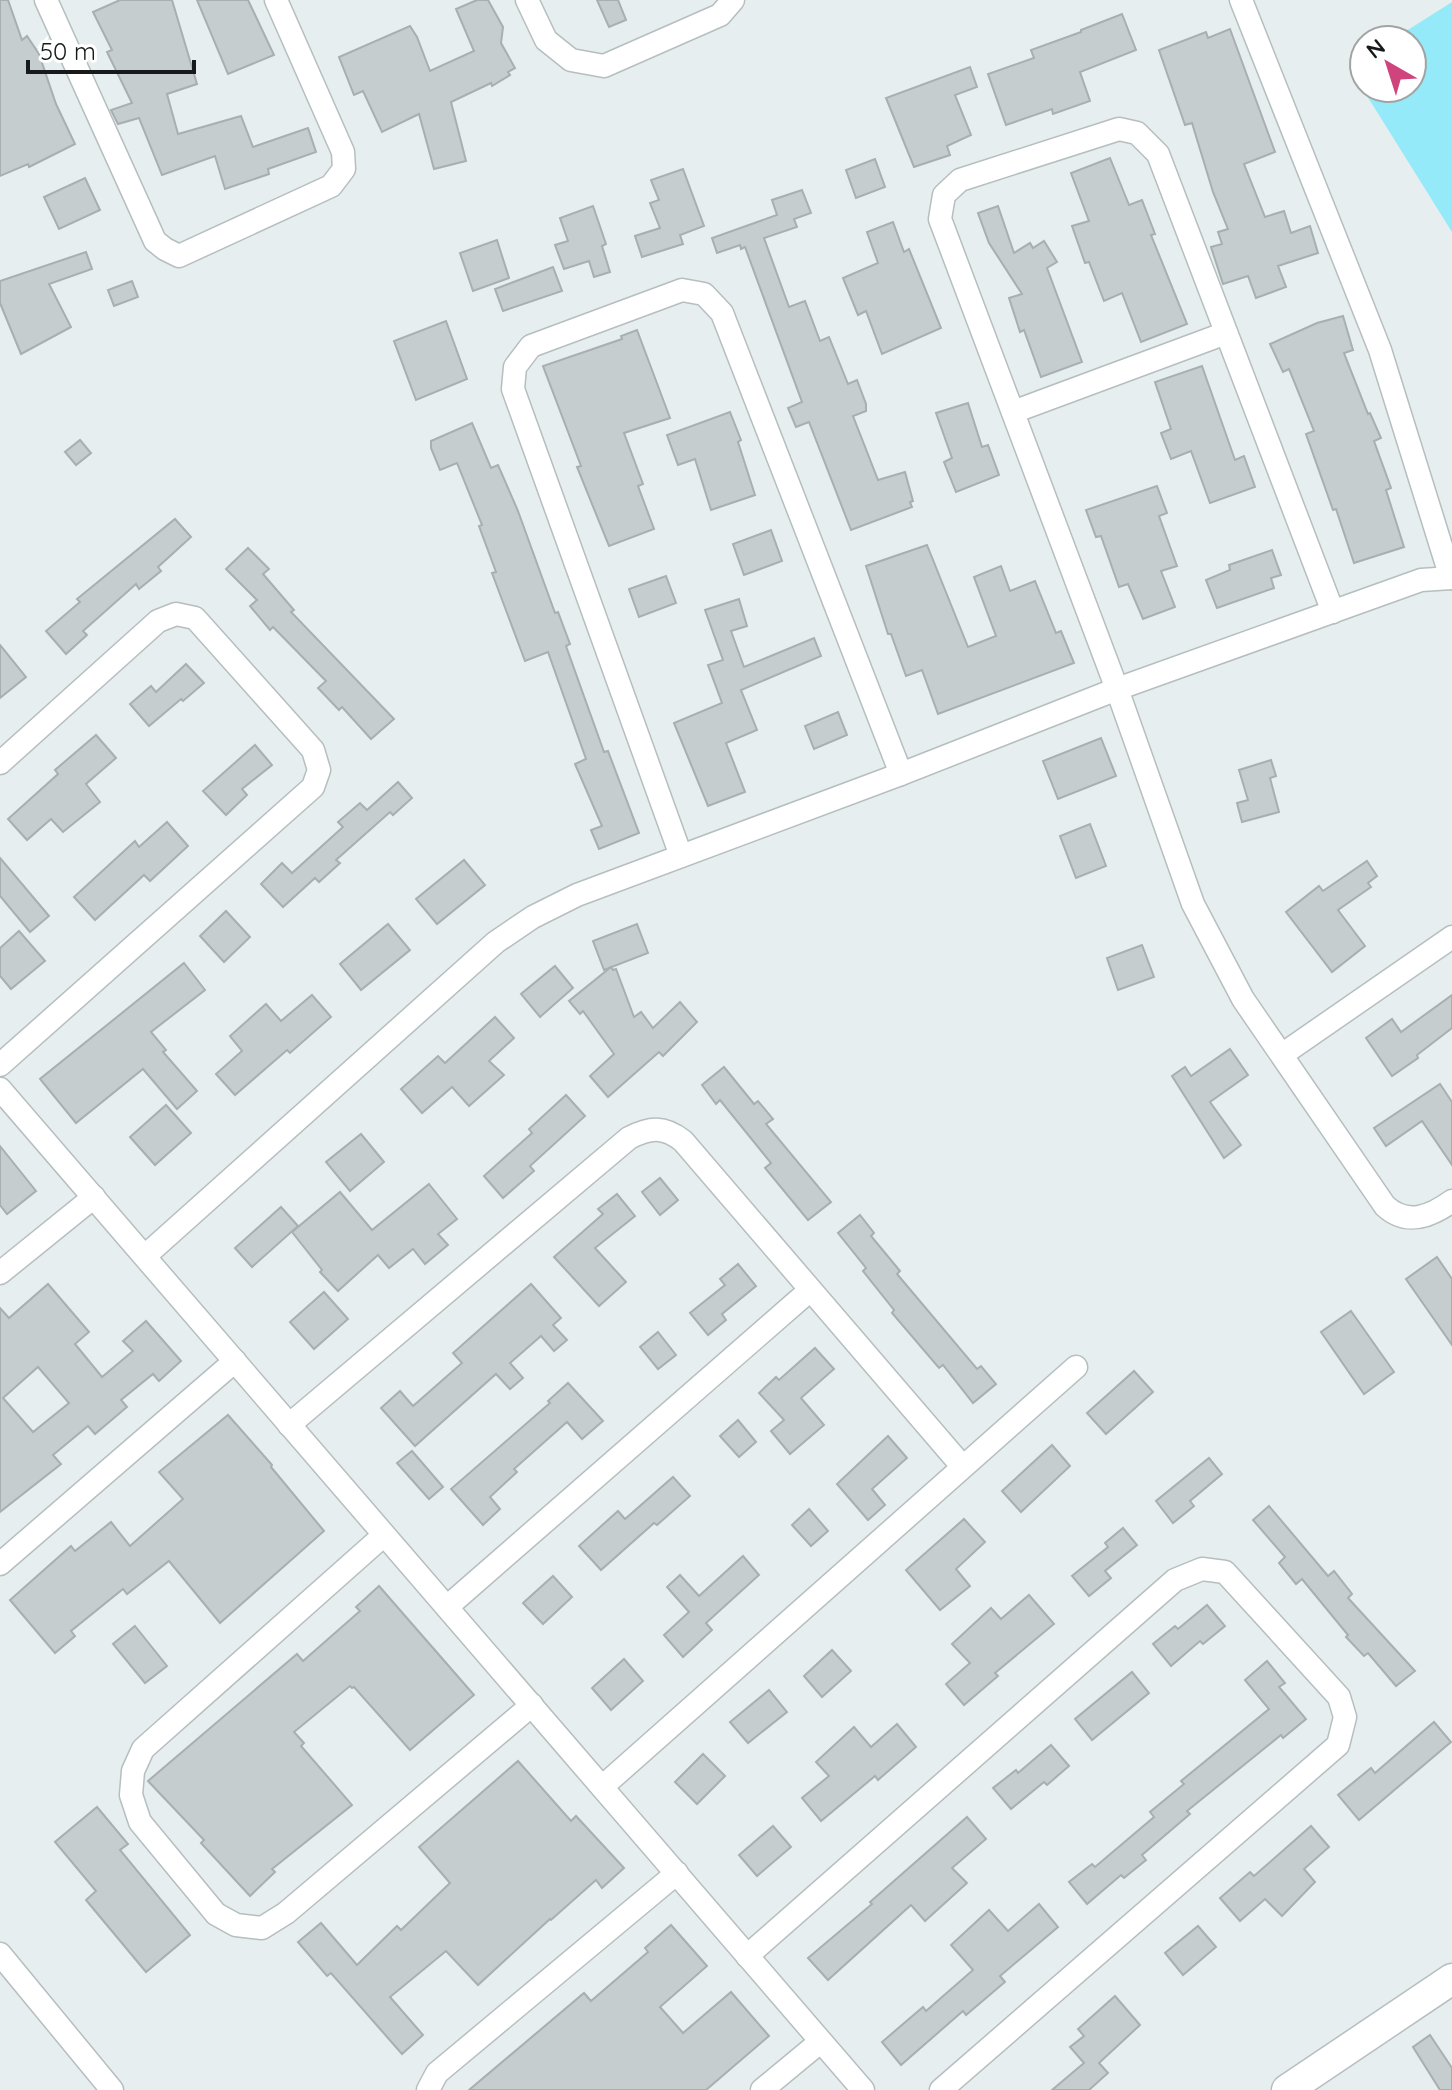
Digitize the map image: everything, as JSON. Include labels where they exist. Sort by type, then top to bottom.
[{"type":"street","points":[[46,0],[155,241],[179,256],[331,186],[344,169],[343,152],[276,0]]},
{"type":"street","points":[[527,0],[546,40],[571,60],[604,66],[720,15],[733,0]]},
{"type":"street","points":[[145,1256],[496,942],[533,917],[577,895],[901,774],[1117,689],[1421,580],[1452,578],[1380,350],[1241,0]]},
{"type":"street","points":[[1333,612],[1158,154],[1137,133],[1119,129],[960,180],[944,195],[940,219],[1117,689],[1193,904],[1243,999],[1385,1206],[1395,1215],[1409,1218],[1426,1216],[1452,1201]]},
{"type":"street","points":[[681,856],[513,389],[515,367],[531,346],[682,290],[704,294],[722,313],[901,774]]},
{"type":"street","points":[[1013,412],[1226,333]]},
{"type":"street","points":[[0,763],[158,621],[176,614],[195,618],[313,750],[319,770],[313,787],[0,1065]]},
{"type":"street","points":[[1283,1054],[1452,937]]},
{"type":"street","points":[[0,1089],[863,2090]]},
{"type":"street","points":[[289,1425],[629,1138],[657,1129],[671,1132],[683,1141],[962,1466]]},
{"type":"street","points":[[0,1273],[94,1197]]},
{"type":"street","points":[[447,1607],[809,1291]]},
{"type":"street","points":[[0,1564],[235,1361]]},
{"type":"street","points":[[602,1787],[1076,1367]]},
{"type":"street","points":[[384,1535],[143,1749],[133,1771],[131,1795],[140,1822],[216,1914],[236,1925],[262,1928],[286,1913],[532,1705]]},
{"type":"street","points":[[747,1956],[1175,1580],[1202,1569],[1225,1572],[1339,1697],[1345,1717],[1338,1745],[941,2090]]},
{"type":"street","points":[[428,2090],[437,2073],[677,1873]]},
{"type":"street","points":[[0,1954],[112,2090]]},
{"type":"street","points":[[1287,2090],[1452,1979]]},
{"type":"street","points":[[762,2090],[820,2042]]},
{"type":"shaded area","points":[[1452,2],[1452,232],[1372,104],[1428,104],[1428,24],[1417,24]]},
{"type":"building","points":[[0,0],[8,0],[22,40],[27,36],[39,54],[56,104],[75,144],[29,167],[28,164],[0,176]]},
{"type":"building","points":[[120,0],[172,0],[197,84],[167,94],[178,134],[241,116],[253,147],[308,128],[316,152],[268,169],[269,174],[225,189],[215,156],[162,175],[139,118],[118,124],[111,110],[132,103],[107,52],[112,50],[93,12]]},
{"type":"building","points":[[197,0],[248,0],[274,55],[228,74]]},
{"type":"building","points":[[477,0],[488,0],[503,27],[501,43],[515,68],[508,72],[510,75],[492,86],[491,83],[451,102],[466,161],[434,169],[419,114],[382,132],[363,91],[354,95],[339,57],[410,26],[430,71],[474,51],[456,9]]},
{"type":"building","points":[[597,0],[618,0],[626,20],[609,27]]},
{"type":"building","points":[[1122,14],[1136,50],[1080,72],[1090,101],[1053,114],[1052,109],[1006,125],[988,74],[1034,58],[1031,50]]},
{"type":"building","points":[[1230,29],[1275,152],[1244,164],[1265,217],[1284,211],[1291,233],[1310,226],[1318,253],[1278,266],[1286,287],[1256,298],[1248,276],[1223,284],[1211,247],[1222,244],[1218,232],[1228,229],[1192,123],[1185,125],[1159,50],[1206,32],[1208,38]]},
{"type":"building","points":[[970,67],[977,87],[955,95],[971,135],[947,146],[950,155],[914,167],[886,98]]},
{"type":"building","points":[[1110,158],[1129,205],[1142,200],[1155,234],[1151,235],[1187,324],[1141,342],[1122,293],[1104,301],[1089,262],[1085,263],[1072,226],[1089,221],[1071,173]]},
{"type":"building","points":[[875,159],[885,187],[856,198],[846,170]]},
{"type":"building","points":[[683,169],[704,226],[680,235],[683,244],[642,257],[635,236],[660,228],[650,203],[659,200],[651,180]]},
{"type":"building","points":[[85,178],[100,210],[59,229],[44,197]]},
{"type":"building","points":[[802,190],[811,213],[794,219],[797,227],[764,238],[789,307],[805,301],[820,341],[829,337],[848,384],[857,380],[866,411],[853,416],[878,480],[905,472],[913,501],[910,502],[912,507],[851,530],[809,422],[796,427],[788,408],[802,402],[745,247],[741,249],[740,245],[717,253],[712,238],[777,215],[772,200]]},
{"type":"building","points":[[593,206],[606,244],[602,246],[610,272],[594,277],[589,261],[564,269],[555,245],[568,241],[560,218]]},
{"type":"building","points":[[998,206],[1014,253],[1030,243],[1033,248],[1044,241],[1057,262],[1047,268],[1082,362],[1041,377],[1024,330],[1020,332],[1009,298],[1022,294],[989,243],[978,213]]},
{"type":"building","points":[[893,222],[904,252],[909,249],[941,328],[882,354],[866,311],[858,315],[843,278],[878,263],[867,232]]},
{"type":"building","points":[[497,240],[509,278],[473,291],[460,253]]},
{"type":"building","points":[[86,252],[92,269],[49,284],[71,327],[21,354],[0,303],[0,281]]},
{"type":"building","points":[[553,267],[562,291],[503,311],[495,289]]},
{"type":"building","points":[[132,281],[138,297],[114,306],[108,290]]},
{"type":"building","points":[[1343,316],[1353,350],[1344,353],[1381,438],[1374,441],[1391,488],[1386,490],[1404,547],[1354,563],[1306,434],[1314,431],[1289,369],[1283,372],[1270,344],[1317,323]]},
{"type":"building","points":[[446,321],[467,379],[416,400],[394,341]]},
{"type":"building","points":[[637,330],[670,418],[624,433],[643,484],[638,486],[654,529],[609,546],[577,467],[581,466],[543,366],[622,339],[621,336]]},
{"type":"building","points":[[1202,366],[1235,460],[1244,456],[1255,487],[1210,503],[1191,451],[1171,459],[1161,433],[1171,429],[1155,382]]},
{"type":"building","points":[[968,403],[982,447],[988,445],[999,475],[956,492],[944,462],[952,458],[936,413]]},
{"type":"building","points":[[730,412],[741,440],[738,442],[755,495],[711,510],[695,459],[678,465],[667,435]]},
{"type":"building","points":[[472,423],[491,468],[498,465],[518,511],[555,613],[558,612],[570,644],[566,646],[604,752],[608,751],[639,833],[599,849],[591,830],[602,826],[575,764],[586,759],[548,652],[525,661],[492,573],[496,572],[479,526],[482,525],[457,463],[440,470],[431,448],[431,441]]},
{"type":"building","points":[[80,440],[91,453],[76,465],[65,452]]},
{"type":"building","points":[[1157,486],[1167,513],[1159,516],[1177,566],[1161,571],[1175,607],[1143,619],[1128,584],[1119,587],[1101,536],[1096,537],[1086,510]]},
{"type":"building","points":[[175,519],[191,537],[158,567],[161,571],[139,589],[136,584],[83,631],[87,635],[66,654],[46,631],[80,602],[77,599]]},
{"type":"building","points":[[771,530],[782,561],[744,575],[733,544]]},
{"type":"building","points":[[927,545],[968,647],[996,636],[974,577],[1001,566],[1010,591],[1035,581],[1056,633],[1061,631],[1074,663],[938,714],[922,670],[906,676],[891,634],[888,634],[866,566]]},
{"type":"building","points":[[248,548],[269,569],[263,574],[294,610],[291,612],[394,719],[371,739],[342,707],[339,710],[318,688],[326,681],[273,627],[270,630],[250,606],[257,600],[226,569]]},
{"type":"building","points":[[1272,550],[1281,575],[1271,578],[1274,588],[1217,608],[1206,580],[1230,570],[1229,565]]},
{"type":"building","points":[[666,576],[676,603],[639,617],[629,589]]},
{"type":"building","points":[[739,599],[747,626],[731,631],[744,667],[814,638],[821,656],[741,690],[757,730],[726,743],[745,792],[708,806],[674,723],[722,703],[708,665],[723,660],[705,610]]},
{"type":"building","points":[[0,645],[26,677],[0,698]]},
{"type":"building","points":[[186,664],[204,683],[149,726],[130,704],[151,686],[156,692]]},
{"type":"building","points":[[838,712],[847,735],[814,749],[805,726]]},
{"type":"building","points":[[96,735],[116,758],[86,784],[100,802],[63,832],[51,819],[27,840],[8,819],[58,774],[55,770]]},
{"type":"building","points":[[1101,738],[1116,776],[1058,799],[1043,761]]},
{"type":"building","points":[[255,745],[272,765],[242,789],[247,795],[226,815],[203,791]]},
{"type":"building","points":[[1271,760],[1276,776],[1270,778],[1279,812],[1242,822],[1237,803],[1248,800],[1239,770]]},
{"type":"building","points":[[398,782],[412,798],[393,815],[390,812],[336,860],[340,863],[319,882],[315,878],[283,907],[261,884],[282,863],[292,873],[343,827],[338,822],[360,803],[367,810]]},
{"type":"building","points":[[167,822],[188,846],[150,881],[144,875],[95,920],[74,897],[135,841],[139,847]]},
{"type":"building","points":[[1090,824],[1106,866],[1076,878],[1060,836]]},
{"type":"building","points":[[0,858],[49,916],[30,932],[0,896]]},
{"type":"building","points":[[464,860],[485,885],[437,924],[416,899]]},
{"type":"building","points":[[1367,861],[1377,876],[1368,883],[1371,887],[1338,910],[1365,946],[1332,972],[1286,912],[1319,886],[1323,891]]},
{"type":"building","points":[[226,911],[250,937],[224,962],[200,936]]},
{"type":"building","points":[[388,924],[410,950],[361,990],[340,964]]},
{"type":"building","points":[[637,924],[648,953],[604,970],[593,941]]},
{"type":"building","points":[[19,931],[45,961],[11,989],[0,976],[0,948]]},
{"type":"building","points":[[1142,945],[1154,977],[1118,990],[1107,958]]},
{"type":"building","points":[[184,963],[205,990],[151,1032],[166,1050],[163,1052],[197,1091],[177,1109],[143,1069],[76,1123],[40,1079]]},
{"type":"building","points":[[555,966],[573,988],[540,1017],[521,994]]},
{"type":"building","points":[[611,967],[616,969],[634,1017],[641,1012],[653,1028],[680,1002],[697,1022],[663,1056],[659,1052],[608,1097],[590,1076],[614,1054],[583,1011],[580,1014],[569,1001]]},
{"type":"building","points":[[312,995],[331,1017],[235,1095],[216,1074],[242,1051],[230,1036],[266,1004],[281,1021]]},
{"type":"building","points":[[1452,995],[1452,1028],[1392,1076],[1366,1038],[1392,1019],[1401,1032]]},
{"type":"building","points":[[495,1017],[514,1038],[489,1061],[504,1075],[469,1106],[452,1087],[422,1113],[401,1089],[438,1056],[445,1063]]},
{"type":"building","points":[[1230,1049],[1248,1075],[1210,1102],[1241,1145],[1224,1158],[1172,1076],[1185,1067],[1191,1076]]},
{"type":"building","points":[[724,1067],[754,1104],[758,1101],[773,1119],[766,1124],[831,1202],[808,1220],[765,1168],[771,1163],[720,1100],[716,1104],[702,1085]]},
{"type":"building","points":[[1440,1084],[1452,1102],[1452,1165],[1422,1121],[1386,1146],[1374,1128]]},
{"type":"building","points":[[566,1095],[585,1116],[530,1166],[534,1171],[503,1198],[484,1176],[532,1133],[529,1129]]},
{"type":"building","points":[[166,1105],[191,1133],[155,1165],[130,1137]]},
{"type":"building","points":[[361,1134],[384,1162],[350,1191],[326,1162]]},
{"type":"building","points":[[0,1146],[36,1191],[7,1214],[0,1205]]},
{"type":"building","points":[[660,1178],[678,1200],[660,1215],[642,1192]]},
{"type":"building","points":[[429,1184],[457,1219],[438,1234],[448,1245],[425,1264],[413,1249],[389,1268],[378,1255],[338,1291],[320,1272],[322,1270],[292,1232],[340,1192],[372,1230]]},
{"type":"building","points":[[617,1194],[635,1216],[595,1248],[626,1282],[599,1306],[554,1257],[603,1214],[598,1209]]},
{"type":"building","points":[[281,1207],[298,1226],[252,1267],[235,1248]]},
{"type":"building","points":[[860,1215],[874,1233],[871,1236],[900,1271],[897,1274],[977,1369],[981,1366],[996,1384],[973,1403],[943,1365],[939,1368],[892,1313],[894,1310],[863,1271],[866,1268],[838,1233]]},
{"type":"building","points":[[1437,1257],[1452,1279],[1452,1345],[1406,1279]]},
{"type":"building","points":[[738,1264],[756,1286],[722,1314],[726,1320],[708,1335],[690,1313],[725,1285],[720,1279]]},
{"type":"building","points":[[48,1284],[89,1332],[75,1344],[102,1377],[133,1351],[123,1341],[146,1321],[181,1361],[159,1381],[153,1374],[121,1400],[127,1407],[95,1434],[88,1426],[53,1455],[61,1464],[0,1512],[0,1308],[9,1318]],"holes":[[[38,1367],[69,1403],[33,1432],[3,1398]]]},
{"type":"building","points":[[531,1284],[561,1318],[553,1325],[567,1340],[554,1351],[541,1336],[510,1363],[523,1378],[510,1389],[496,1374],[415,1446],[381,1408],[400,1391],[413,1406],[462,1363],[453,1353]]},
{"type":"building","points":[[324,1292],[348,1319],[314,1349],[290,1322]]},
{"type":"building","points":[[1351,1311],[1394,1372],[1364,1394],[1321,1332]]},
{"type":"building","points":[[658,1332],[676,1355],[658,1369],[640,1347]]},
{"type":"building","points":[[815,1348],[834,1369],[801,1398],[824,1425],[790,1454],[771,1431],[784,1420],[759,1393]]},
{"type":"building","points":[[1134,1371],[1153,1392],[1106,1434],[1087,1413]]},
{"type":"building","points":[[568,1383],[603,1421],[582,1439],[567,1422],[514,1469],[517,1472],[490,1497],[500,1509],[483,1525],[451,1489],[550,1403],[548,1401]]},
{"type":"building","points":[[228,1415],[324,1531],[220,1623],[169,1561],[127,1594],[123,1589],[71,1631],[75,1636],[55,1653],[10,1600],[71,1546],[75,1551],[111,1522],[130,1546],[183,1499],[159,1472]]},
{"type":"building","points":[[738,1420],[756,1442],[739,1457],[720,1436]]},
{"type":"building","points":[[888,1436],[907,1458],[872,1489],[885,1505],[868,1520],[837,1484]]},
{"type":"building","points":[[1052,1445],[1070,1466],[1021,1512],[1002,1491]]},
{"type":"building","points":[[412,1451],[443,1487],[429,1499],[397,1463]]},
{"type":"building","points":[[1209,1458],[1222,1474],[1190,1501],[1194,1506],[1173,1523],[1156,1501]]},
{"type":"building","points":[[673,1477],[690,1496],[601,1570],[579,1546],[618,1511],[625,1519]]},
{"type":"building","points":[[1269,1506],[1328,1576],[1334,1571],[1352,1594],[1348,1598],[1415,1671],[1396,1686],[1368,1653],[1364,1656],[1346,1637],[1348,1635],[1302,1579],[1296,1584],[1279,1563],[1285,1557],[1253,1520]]},
{"type":"building","points":[[809,1509],[828,1531],[811,1546],[792,1525]]},
{"type":"building","points":[[964,1519],[985,1542],[956,1569],[970,1586],[940,1610],[906,1570]]},
{"type":"building","points":[[1123,1528],[1137,1545],[1105,1571],[1111,1578],[1089,1596],[1072,1576],[1108,1547],[1105,1543]]},
{"type":"building","points":[[743,1556],[759,1575],[706,1623],[712,1630],[683,1657],[664,1635],[689,1612],[667,1587],[680,1575],[699,1596]]},
{"type":"building","points":[[553,1576],[572,1597],[543,1624],[523,1603]]},
{"type":"building","points":[[379,1586],[474,1695],[410,1750],[350,1686],[294,1732],[304,1743],[301,1746],[352,1805],[272,1869],[275,1872],[250,1896],[201,1843],[204,1840],[148,1781],[297,1654],[303,1661],[360,1611],[356,1607]]},
{"type":"building","points":[[1029,1595],[1054,1624],[995,1673],[998,1676],[964,1705],[946,1684],[970,1663],[952,1644],[991,1608],[1001,1619]]},
{"type":"building","points":[[1207,1605],[1225,1626],[1203,1644],[1200,1641],[1171,1666],[1153,1644],[1175,1626],[1178,1629]]},
{"type":"building","points":[[135,1626],[167,1666],[145,1683],[113,1644]]},
{"type":"building","points":[[832,1650],[851,1671],[822,1697],[804,1676]]},
{"type":"building","points":[[624,1659],[643,1681],[611,1710],[592,1688]]},
{"type":"building","points":[[1267,1661],[1285,1683],[1279,1687],[1306,1719],[1283,1738],[1281,1735],[1187,1811],[1190,1814],[1142,1855],[1146,1860],[1124,1878],[1121,1875],[1087,1904],[1069,1882],[1092,1864],[1095,1867],[1154,1817],[1150,1812],[1184,1784],[1181,1781],[1269,1709],[1245,1680]]},
{"type":"building","points":[[1132,1672],[1149,1693],[1092,1740],[1075,1719]]},
{"type":"building","points":[[769,1690],[787,1712],[748,1743],[730,1722]]},
{"type":"building","points":[[1434,1722],[1451,1742],[1359,1820],[1338,1795],[1371,1768],[1375,1773]]},
{"type":"building","points":[[897,1724],[916,1747],[878,1780],[875,1776],[821,1821],[802,1798],[829,1776],[816,1762],[854,1727],[871,1747]]},
{"type":"building","points":[[1051,1745],[1069,1766],[1011,1809],[993,1788],[1016,1770],[1018,1773]]},
{"type":"building","points":[[703,1754],[725,1776],[697,1804],[675,1782]]},
{"type":"building","points":[[518,1761],[571,1821],[576,1816],[624,1868],[602,1888],[596,1880],[478,1985],[446,1951],[390,1997],[423,2035],[402,2054],[331,1973],[327,1976],[298,1942],[321,1923],[357,1965],[397,1926],[401,1930],[450,1883],[419,1847]]},
{"type":"building","points":[[97,1807],[128,1844],[120,1850],[190,1935],[146,1972],[86,1900],[96,1891],[55,1842]]},
{"type":"building","points":[[967,1817],[986,1839],[952,1868],[967,1883],[925,1921],[911,1905],[828,1980],[808,1958]]},
{"type":"building","points":[[773,1826],[791,1847],[757,1876],[739,1855]]},
{"type":"building","points":[[1311,1826],[1329,1847],[1304,1869],[1315,1882],[1282,1916],[1265,1899],[1240,1921],[1220,1898],[1250,1872],[1254,1876]]},
{"type":"building","points":[[1039,1904],[1058,1927],[1000,1976],[1005,1982],[966,2015],[963,2011],[901,2065],[882,2042],[923,2007],[926,2011],[973,1970],[951,1945],[989,1910],[1008,1931]]},
{"type":"building","points":[[671,1925],[707,1966],[660,2007],[683,2033],[731,1992],[769,2036],[706,2090],[469,2090],[584,1993],[591,2001],[648,1952],[645,1948]]},
{"type":"building","points":[[1198,1926],[1216,1947],[1183,1975],[1165,1953]]},
{"type":"building","points":[[1115,1996],[1140,2025],[1099,2063],[1108,2073],[1089,2090],[1052,2090],[1084,2063],[1070,2047],[1084,2036],[1078,2029]]},
{"type":"building","points":[[1430,2035],[1452,2068],[1452,2090],[1440,2090],[1413,2047]]}]
